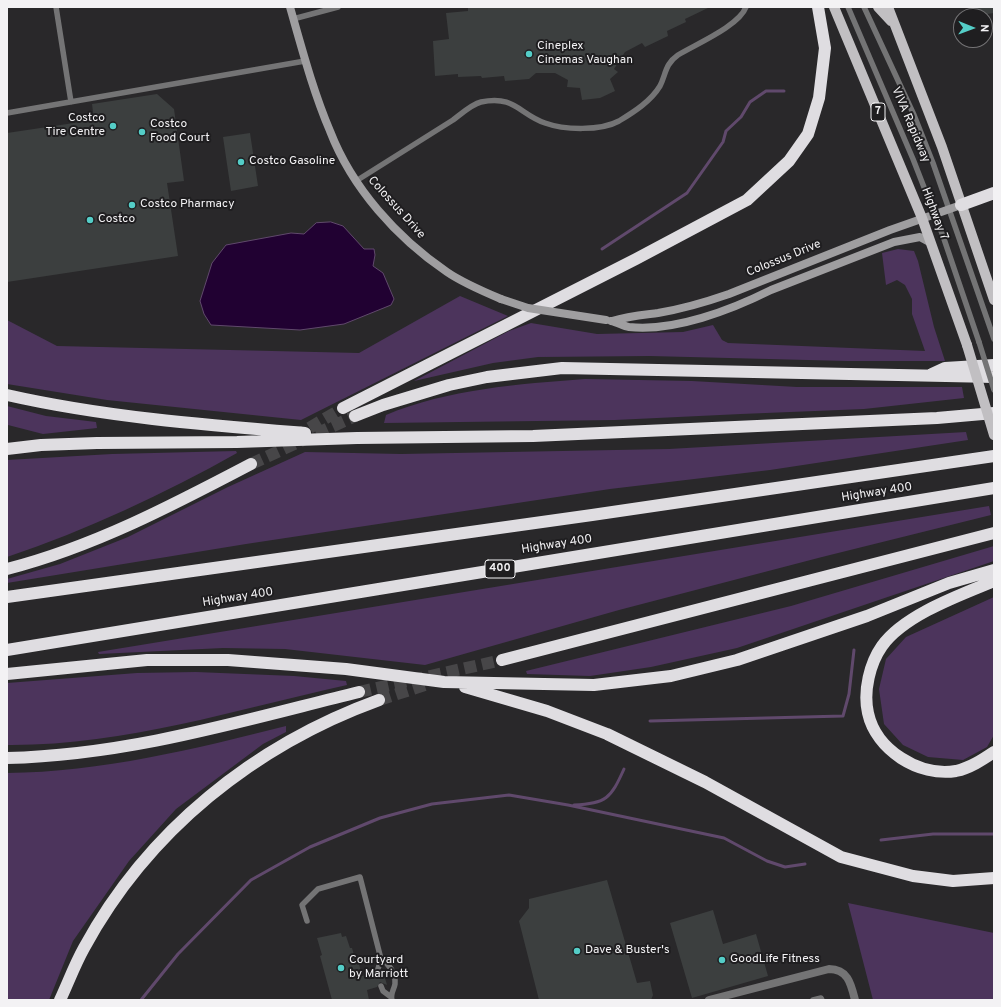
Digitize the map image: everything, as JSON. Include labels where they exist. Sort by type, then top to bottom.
[{"type":"highway","points":[[343,408],[636,259],[747,200],[788,161],[808,134],[819,98],[825,48],[818,7]]},
{"type":"highway","points":[[956,207],[994,193]]},
{"type":"highway","points":[[926,376],[945,368],[994,365]]},
{"type":"highway","points":[[355,416],[383,405],[448,385],[487,377],[562,368],[994,377]]},
{"type":"highway","points":[[7,395],[79,409],[129,416],[357,438]]},
{"type":"highway","points":[[7,449],[70,444],[541,436],[937,418],[994,413]]},
{"type":"highway","name":"Highway 400","points":[[7,597],[600,514],[994,456]]},
{"type":"highway","points":[[7,569],[45,558],[112,532],[193,494],[251,464]]},
{"type":"highway","name":"Highway 400","points":[[7,650],[994,488]]},
{"type":"highway","points":[[502,660],[994,532]]},
{"type":"highway","points":[[7,674],[147,660],[228,660],[346,669],[444,682],[594,685],[671,676],[737,660],[867,616],[949,583],[994,570]]},
{"type":"highway","points":[[994,581],[943,602],[906,623],[882,645],[871,669],[867,694],[868,713],[875,731],[891,750],[907,762],[933,771],[956,771],[975,764],[994,752]]},
{"type":"highway","points":[[444,682],[527,705],[607,734],[705,782],[841,857],[913,876],[953,881],[994,878]]},
{"type":"highway","points":[[7,758],[68,755],[142,744],[359,692]]},
{"type":"highway","points":[[60,1000],[84,948],[116,896],[145,858],[176,826],[236,774],[268,753],[298,735],[338,716],[379,700]]},
{"type":"main road","name":"Highway 7","points":[[834,7],[922,218],[967,345],[994,435]]},
{"type":"main road","points":[[878,7],[895,25]]},
{"type":"main road","points":[[888,7],[942,147],[956,207],[994,300]]},
{"type":"street","name":"Colossus Drive","points":[[290,7],[305,61],[330,132],[356,181],[374,204],[417,250],[447,272],[474,287],[501,299],[528,308],[609,320],[628,327],[667,325],[700,318],[752,300],[771,290],[870,250],[894,242],[920,237],[931,243]]},
{"type":"street","name":"Colossus Drive","points":[[609,320],[628,315],[658,313],[704,303],[890,230],[956,207]]},
{"type":"street","points":[[709,1000],[829,969],[840,970],[846,975],[850,980],[855,1000]]},
{"type":"lane","points":[[56,7],[71,102]]},
{"type":"lane","points":[[294,19],[338,7]]},
{"type":"lane","points":[[356,181],[479,102],[505,102],[517,106],[545,124],[572,128],[590,128],[617,122],[638,109],[650,97],[660,85],[663,74],[669,64],[676,57],[722,30],[741,16],[746,7]]},
{"type":"lane","name":"VIVA Rapidway","points":[[848,7],[913,159],[934,214],[979,342],[994,390]]},
{"type":"lane","name":"VIVA Rapidway","points":[[864,7],[956,207],[994,339]]},
{"type":"lane","points":[[7,113],[305,61]]},
{"type":"lane","points":[[307,921],[302,905],[318,889],[360,877],[381,959],[377,972]]},
{"type":"lane","points":[[381,959],[391,966],[394,976],[395,982],[391,998],[383,991],[381,986]]},
{"type":"lane","points":[[813,1000],[821,998],[822,1000]]},
{"type":"shaded area","points":[[331,222],[343,226],[364,249],[374,249],[375,255],[373,266],[383,273],[394,299],[391,305],[344,324],[300,330],[211,325],[204,314],[200,301],[212,263],[226,245],[291,233],[304,234],[316,223]]},
{"type":"shaded area","points":[[898,249],[914,251],[918,261],[934,327],[945,361],[847,361],[650,356],[538,357],[493,363],[414,381],[509,331],[531,323],[597,334],[683,332],[713,325],[722,340],[728,343],[925,351],[912,314],[912,299],[905,285],[897,280],[886,285],[882,253]]},
{"type":"shaded area","points":[[460,296],[508,316],[301,420],[107,400],[7,384],[7,320],[57,346],[359,353]]},
{"type":"shaded area","points":[[585,379],[692,381],[797,387],[962,387],[964,398],[864,409],[615,420],[384,423],[386,415],[434,399],[484,389]]},
{"type":"shaded area","points":[[7,406],[46,416],[96,422],[97,428],[43,434],[8,425]]},
{"type":"shaded area","points":[[966,432],[968,440],[770,470],[610,489],[246,544],[7,583],[7,579],[60,564],[128,537],[228,487],[305,452],[401,454],[669,449]]},
{"type":"shaded area","points":[[236,451],[237,453],[182,483],[125,510],[66,535],[7,557],[7,460],[112,454]]},
{"type":"shaded area","points":[[989,506],[991,515],[619,610],[425,665],[285,649],[223,648],[99,654],[98,652]]},
{"type":"shaded area","points":[[994,546],[994,561],[737,648],[651,667],[590,676],[527,674],[526,671],[791,606]]},
{"type":"shaded area","points":[[994,597],[994,735],[987,747],[963,760],[928,757],[903,745],[884,724],[879,689],[886,659],[906,637]]},
{"type":"shaded area","points":[[196,672],[294,676],[346,681],[347,685],[178,725],[136,733],[93,740],[50,744],[7,745],[7,683],[137,673]]},
{"type":"shaded area","points":[[286,726],[286,732],[263,744],[176,809],[129,861],[73,941],[49,1000],[7,1000],[7,773],[42,772],[113,764],[183,751]]},
{"type":"shaded area","points":[[848,903],[994,933],[994,1000],[873,1000]]},
{"type":"building","name":"Cineplex Cinemas Vaughan","points":[[710,7],[685,19],[686,22],[667,31],[668,36],[645,47],[642,43],[625,52],[614,69],[618,72],[610,79],[615,91],[600,98],[582,100],[580,88],[567,87],[568,80],[555,73],[536,73],[529,79],[505,81],[504,76],[482,78],[481,76],[458,77],[458,74],[435,76],[433,41],[449,39],[446,13],[468,11],[468,8]]},
{"type":"building","points":[[994,7],[994,13],[993,8],[970,8]]},
{"type":"building","name":"Costco","points":[[157,94],[174,109],[184,181],[167,183],[178,256],[7,282],[7,133],[94,120],[92,104]]},
{"type":"building","name":"Costco Gasoline","points":[[250,133],[258,186],[231,191],[223,137]]},
{"type":"building","name":"Dave & Buster's","points":[[607,880],[637,983],[650,981],[653,995],[651,1000],[539,1000],[519,921],[529,908],[529,899]]},
{"type":"building","name":"GoodLife Fitness","points":[[713,910],[723,944],[756,934],[768,976],[692,998],[670,923]]},
{"type":"building","name":"Courtyard by Marriott","points":[[341,933],[342,937],[346,936],[350,948],[352,948],[357,965],[359,964],[362,976],[373,973],[378,976],[383,971],[387,985],[380,982],[377,987],[367,990],[369,1000],[332,1000],[320,956],[322,955],[317,938]]},
{"type":"waterway","points":[[602,249],[687,193],[723,142],[726,131],[741,117],[750,102],[766,91],[784,91]]},
{"type":"waterway","points":[[650,721],[843,716],[849,694],[854,650]]},
{"type":"waterway","points":[[574,805],[593,803],[606,798],[615,787],[624,769]]},
{"type":"waterway","points":[[141,1000],[178,954],[251,880],[310,847],[380,818],[432,804],[509,795],[568,805],[724,838],[767,861],[785,867],[805,864]]},
{"type":"waterway","points":[[881,840],[933,834],[994,834]]},
{"type":"tunnel","points":[[294,437],[343,408]]},
{"type":"tunnel","points":[[251,464],[355,416]]},
{"type":"tunnel","points":[[359,692],[502,660]]},
{"type":"tunnel","points":[[379,700],[428,684]]},
{"type":"place","name":"Cineplex Cinemas Vaughan","points":[[529,54]]},
{"type":"place","name":"Costco Tire Centre","points":[[113,126]]},
{"type":"place","name":"Costco Food Court","points":[[142,132]]},
{"type":"place","name":"Costco Gasoline","points":[[241,162]]},
{"type":"place","name":"Costco Pharmacy","points":[[132,205]]},
{"type":"place","name":"Costco","points":[[90,220]]},
{"type":"place","name":"Dave & Buster's","points":[[577,951]]},
{"type":"place","name":"GoodLife Fitness","points":[[722,960]]},
{"type":"place","name":"Courtyard by Marriott","points":[[341,968]]}]
